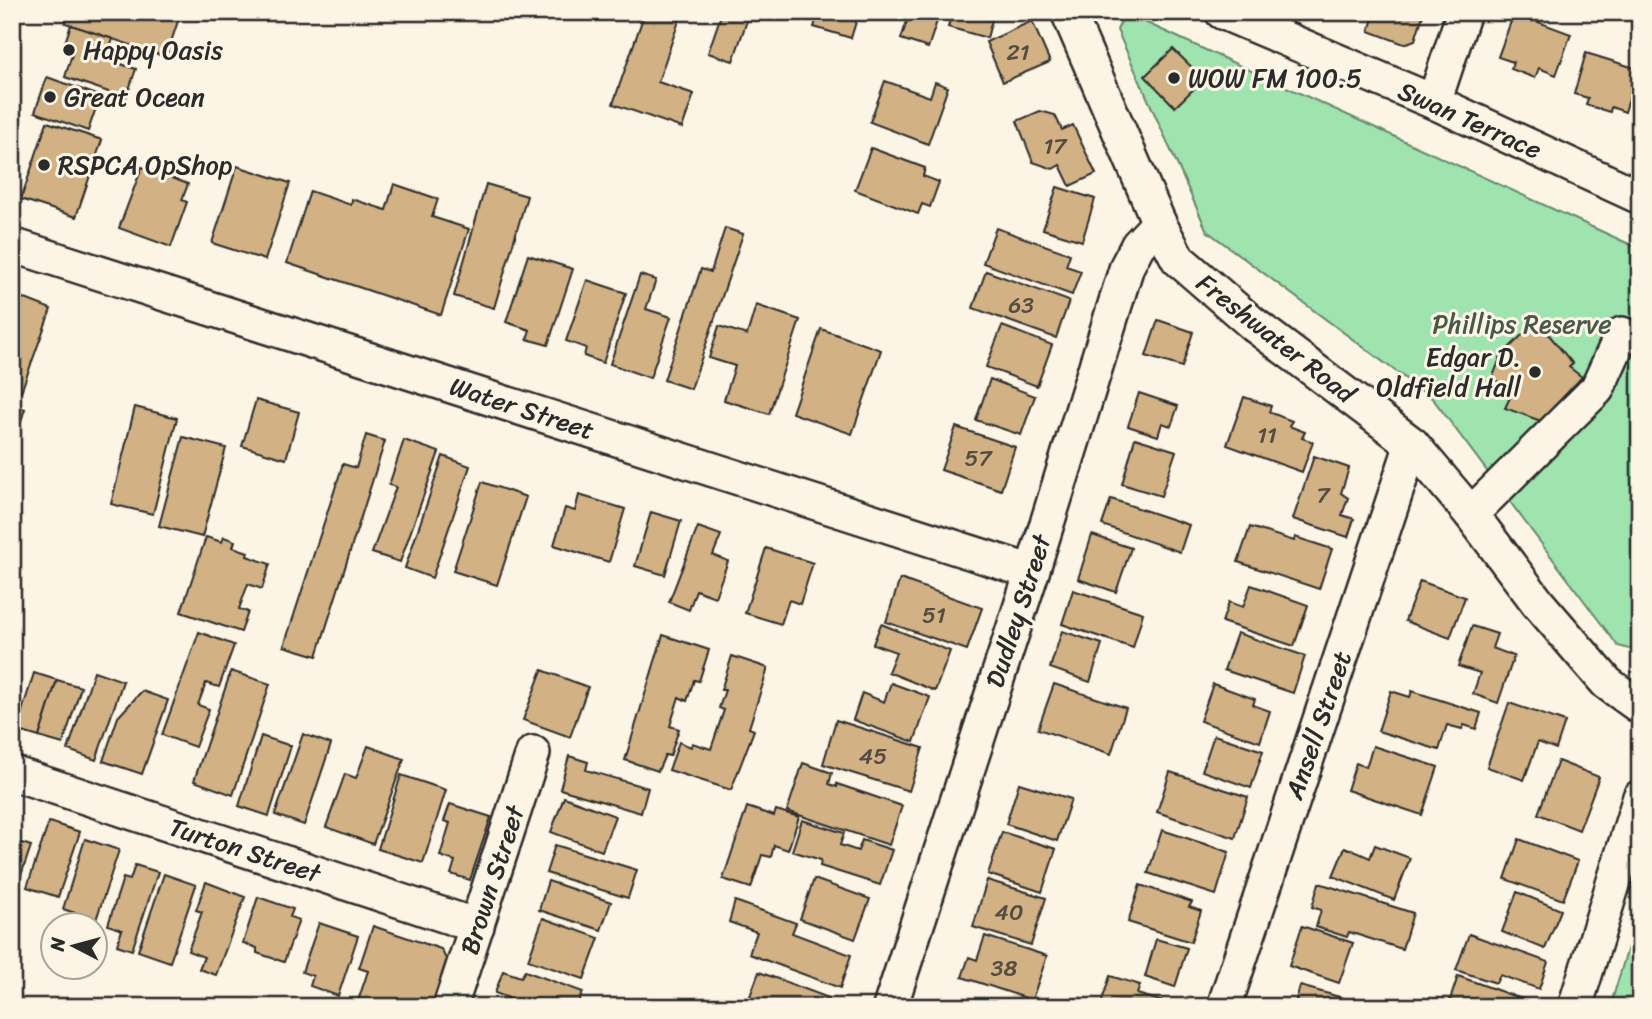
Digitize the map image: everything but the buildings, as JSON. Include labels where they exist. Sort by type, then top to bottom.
[{"type":"street","name":"Freshwater Road","points":[[1068,12],[1159,223],[1178,259],[1253,324],[1412,444],[1471,514],[1538,603],[1607,683],[1640,707]]},
{"type":"street","name":"Swan Terrace","points":[[1222,12],[1434,102],[1640,197]]},
{"type":"street","points":[[1434,102],[1464,12]]},
{"type":"street","name":"Dudley Street","points":[[890,1007],[1032,572],[1127,266],[1138,245],[1159,223]]},
{"type":"street","name":"Water Street","points":[[12,245],[1032,572]]},
{"type":"street","points":[[1471,514],[1597,390],[1622,334]]},
{"type":"street","name":"Ansell Street","points":[[1224,1007],[1412,444]]},
{"type":"street","name":"Brown Street","points":[[450,1007],[533,753]]},
{"type":"street","name":"Turton Street","points":[[12,774],[477,926]]},
{"type":"street","points":[[1575,1007],[1640,797]]},
{"type":"green space","name":"Phillips Reserve","points":[[1125,13],[1640,249],[1640,652],[1618,646],[1433,399],[1207,231],[1117,30]]},
{"type":"green space","points":[[1640,908],[1640,1007],[1610,1007]]},
{"type":"place","name":"Happy Oasis","points":[[69,50]]},
{"type":"place","name":"WOW FM 100.5","points":[[1174,78]]},
{"type":"place","name":"Great Ocean","points":[[50,97]]},
{"type":"place","name":"RSPCA OpShop","points":[[44,165]]},
{"type":"place","name":"Edgar D. Oldfield Hall","points":[[1535,372]]}]
